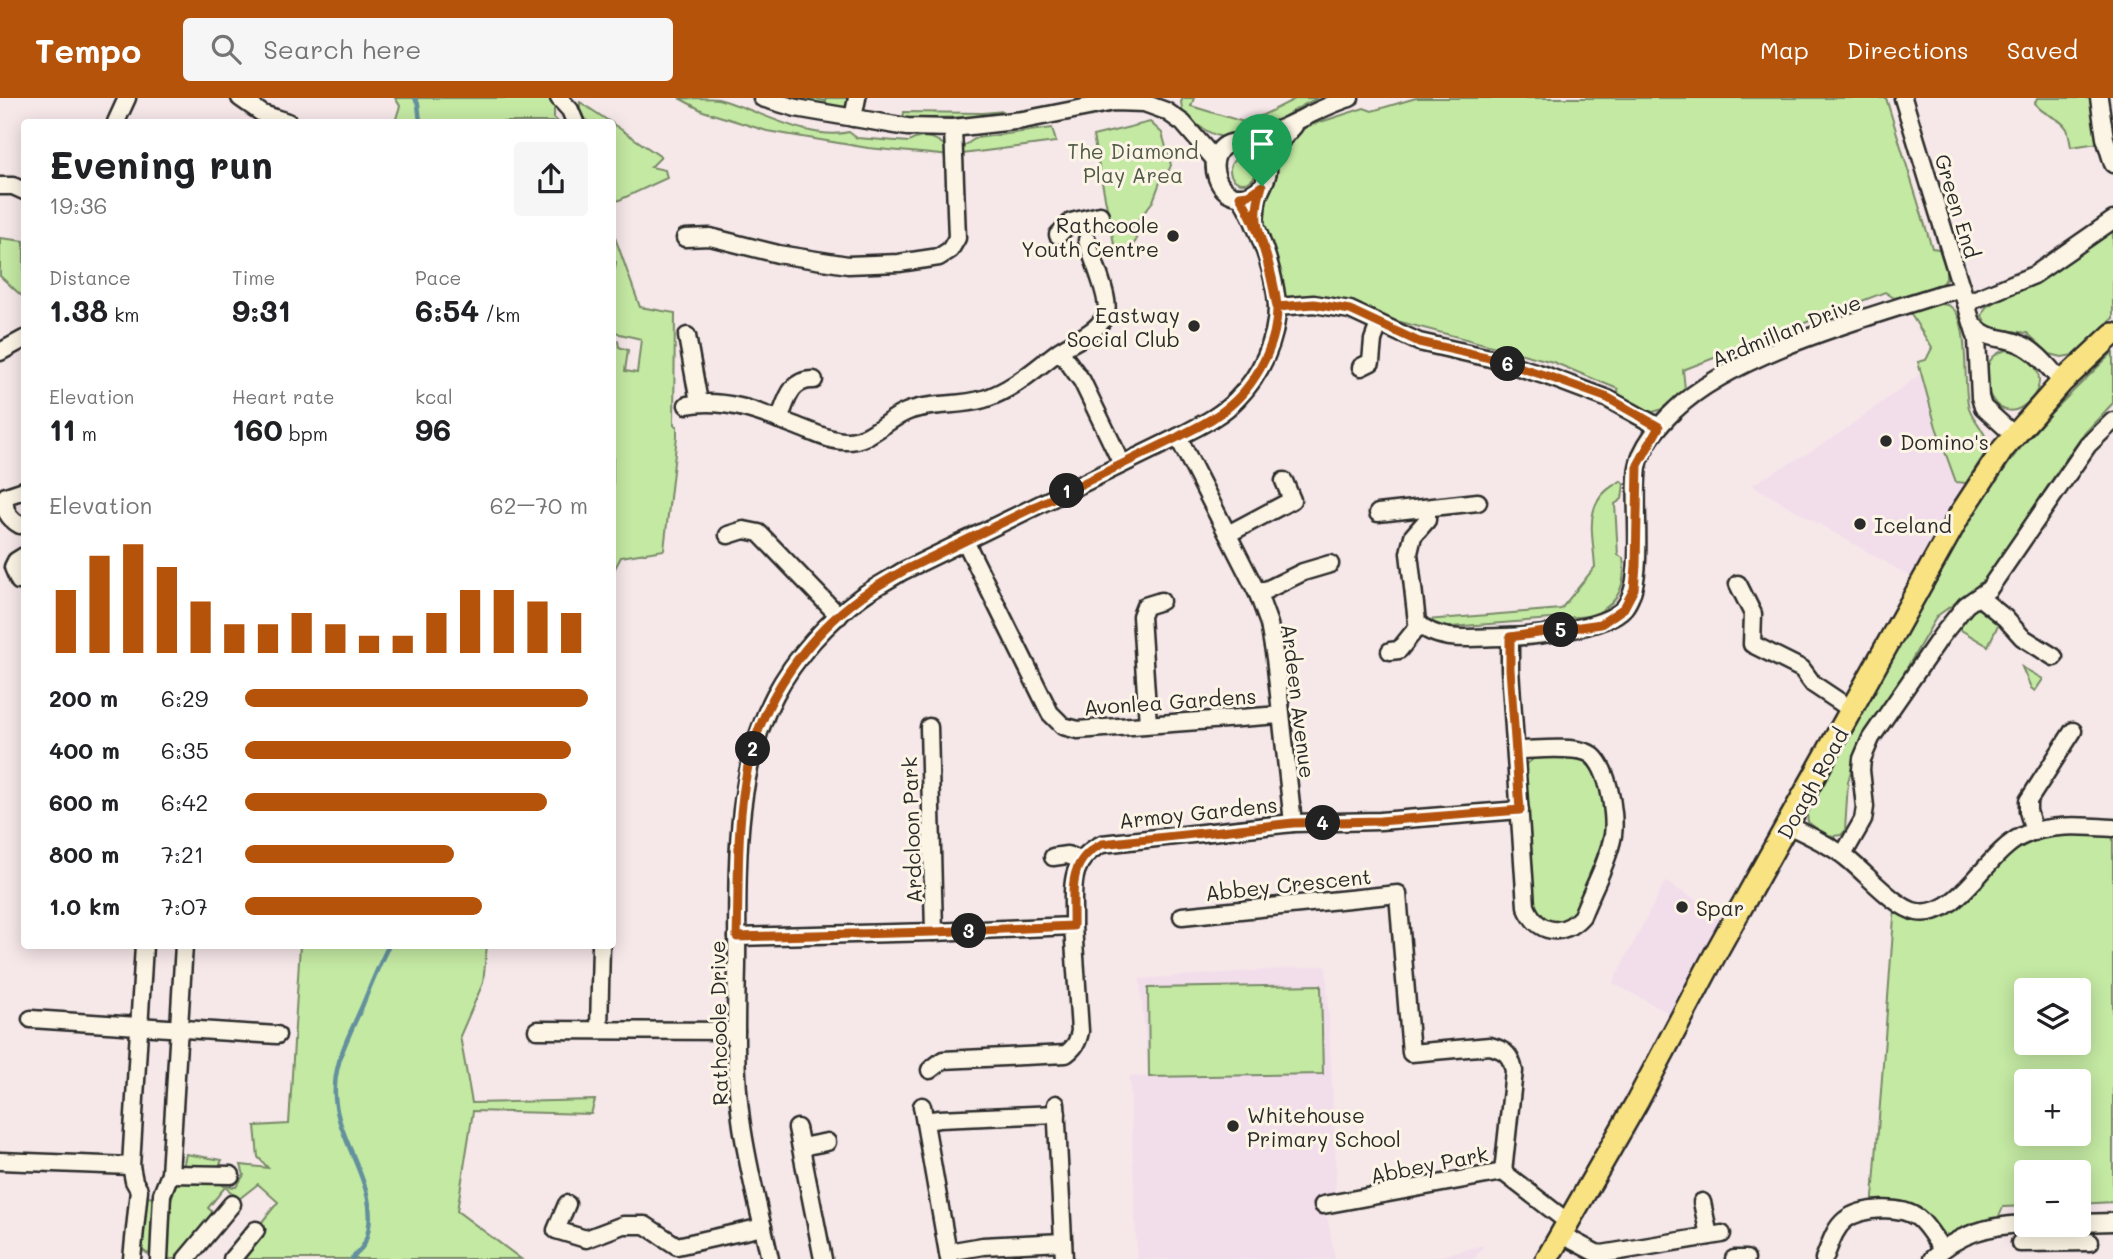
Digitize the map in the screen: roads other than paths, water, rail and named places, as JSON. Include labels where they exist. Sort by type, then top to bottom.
[{"type":"main road","name":"Doagh Road","points":[[1547,1259],[1637,1102],[1718,949],[1954,526],[1991,467],[2015,436],[2062,382],[2113,334]]},
{"type":"street","points":[[117,119],[127,98]]},
{"type":"street","points":[[240,98],[263,114],[279,119]]},
{"type":"street","points":[[559,98],[570,110],[574,119]]},
{"type":"street","points":[[762,98],[796,107],[907,127],[953,128],[1050,106],[1143,103],[1166,111],[1191,130],[1215,160],[1215,177],[1219,184],[1224,190],[1240,196],[1248,195],[1262,186],[1266,179],[1267,162],[1283,138],[1304,117]]},
{"type":"street","points":[[853,118],[857,98]]},
{"type":"street","points":[[1215,160],[1226,147],[1267,135],[1350,98]]},
{"type":"street","name":"Green End","points":[[1903,98],[1973,325],[1983,408],[2015,436]]},
{"type":"street","points":[[2099,98],[2105,138],[2113,164]]},
{"type":"street","points":[[685,238],[710,237],[778,254],[848,265],[900,263],[939,257],[950,250],[957,239],[953,128]]},
{"type":"street","points":[[1191,130],[1222,142],[1258,149],[1267,162]]},
{"type":"street","points":[[0,186],[13,186],[21,190]]},
{"type":"street","name":"Rathcoole Drive","points":[[1255,224],[1256,206],[1262,186]]},
{"type":"street","name":"Rathcoole Drive","points":[[770,1259],[741,1121],[736,1031],[741,814],[748,765],[767,712],[784,680],[803,653],[839,615],[863,596],[903,571],[1178,437],[1217,416],[1237,400],[1255,377],[1271,345],[1277,307],[1270,270],[1255,224],[1240,196]]},
{"type":"street","points":[[1058,234],[1071,222],[1100,215]]},
{"type":"street","name":"Ardmillan Drive","points":[[1510,637],[1601,624],[1624,608],[1634,589],[1638,465],[1659,427],[1692,395],[1726,374],[1805,340],[1928,298],[1964,296],[2034,275],[2113,220]]},
{"type":"street","points":[[687,336],[693,403],[731,404],[826,438],[844,442],[859,440],[908,411],[965,404],[986,398],[1023,380],[1094,328],[1105,316],[1108,307],[1087,240]]},
{"type":"street","points":[[1277,307],[1314,304],[1358,313],[1419,342],[1490,358],[1608,398],[1659,427]]},
{"type":"street","points":[[1371,364],[1373,340],[1379,324]]},
{"type":"street","points":[[1973,325],[1983,335],[2021,344],[2062,382]]},
{"type":"street","points":[[0,352],[21,341]]},
{"type":"street","points":[[1978,362],[1988,349],[2008,341]]},
{"type":"street","points":[[1060,351],[1082,381],[1122,464]]},
{"type":"street","points":[[779,420],[789,393],[796,383],[814,380]]},
{"type":"street","points":[[1843,855],[1863,820],[1865,807],[1862,758],[1871,738],[1942,635],[1966,605],[1989,589],[2088,445],[2113,421]]},
{"type":"street","name":"Ardeen Avenue","points":[[1178,437],[1258,594],[1269,624],[1293,823]]},
{"type":"street","points":[[1228,534],[1292,500],[1284,481]]},
{"type":"street","points":[[21,491],[6,496],[5,500],[7,514],[21,525]]},
{"type":"street","points":[[1378,513],[1478,502]]},
{"type":"street","points":[[1427,509],[1427,520],[1413,536],[1409,553],[1416,618],[1419,625],[1434,634],[1452,638],[1510,637],[1510,669],[1526,906],[1539,925],[1564,930],[1574,925],[1582,916],[1611,841],[1613,822],[1604,769],[1588,752],[1516,750]]},
{"type":"street","points":[[728,535],[744,530],[759,533],[839,615]]},
{"type":"street","name":"Avonlea Gardens","points":[[965,541],[1051,713],[1063,726],[1079,730],[1281,715]]},
{"type":"street","points":[[21,558],[13,568],[21,581]]},
{"type":"street","points":[[1258,594],[1303,572],[1330,564]]},
{"type":"street","points":[[1738,584],[1754,614],[1752,644],[1801,669],[1814,684],[1852,710]]},
{"type":"street","points":[[1979,597],[2005,618],[2022,637],[2054,657]]},
{"type":"street","points":[[1148,724],[1141,616],[1145,607],[1161,601]]},
{"type":"street","points":[[1390,651],[1399,650],[1419,625]]},
{"type":"street","name":"Ardcloon Park","points":[[929,727],[934,932]]},
{"type":"street","points":[[2034,832],[2028,801],[2073,731]]},
{"type":"street","name":"Armoy Gardens","points":[[1081,860],[1090,850],[1102,844],[1293,823],[1380,821],[1520,810]]},
{"type":"street","points":[[1788,825],[1843,855],[1898,903],[1918,912],[1940,909],[1959,897],[2002,849],[2021,836],[2047,828],[2113,828]]},
{"type":"street","points":[[930,1070],[943,1060],[1066,1054],[1079,1041],[1073,926],[1074,874],[1081,860],[1067,855],[1053,857]]},
{"type":"street","name":"Abbey Crescent","points":[[1181,916],[1398,894],[1411,1053],[1490,1046],[1502,1049],[1511,1058],[1514,1071],[1503,1172]]},
{"type":"street","points":[[737,937],[1073,926]]},
{"type":"street","points":[[137,1258],[139,1190],[131,1166],[144,949]]},
{"type":"street","points":[[159,1259],[162,1194],[170,1174],[184,949]]},
{"type":"street","points":[[599,1030],[601,949]]},
{"type":"street","points":[[31,1019],[277,1035]]},
{"type":"street","points":[[537,1030],[736,1031]]},
{"type":"street","points":[[1063,1242],[983,1246],[949,1255],[923,1114],[939,1119],[1057,1109],[1064,1259]]},
{"type":"street","points":[[797,1128],[823,1259]]},
{"type":"street","points":[[801,1147],[827,1142]]},
{"type":"street","points":[[0,1161],[131,1166]]},
{"type":"street","name":"Abbey Park","points":[[1323,1205],[1503,1172],[1596,1254],[1602,1254],[1716,1235],[1702,1202]]},
{"type":"street","points":[[170,1174],[231,1175]]},
{"type":"street","points":[[139,1190],[162,1194]]},
{"type":"street","points":[[186,1259],[232,1204]]},
{"type":"street","points":[[567,1204],[556,1230],[586,1239],[623,1225],[645,1225],[677,1245],[763,1227]]},
{"type":"street","points":[[1824,1259],[1835,1231],[1845,1220],[1856,1215],[1884,1210],[1899,1209],[1919,1219],[1937,1254],[1978,1230],[2014,1225]]},
{"type":"street","points":[[2091,1223],[2113,1222]]},
{"type":"street","points":[[232,1259],[256,1230]]},
{"type":"street","points":[[2020,1251],[2090,1242]]},
{"type":"street","points":[[1734,1259],[1746,1259]]},
{"type":"waterway","points":[[415,98],[420,119]]},
{"type":"waterway","points":[[352,1259],[365,1242],[370,1222],[369,1202],[336,1106],[336,1075],[345,1044],[387,949]]},
{"type":"place","name":"Rathcoole Youth Centre","points":[[1173,236]]},
{"type":"place","name":"Eastway Social Club","points":[[1194,326]]},
{"type":"place","name":"Domino's","points":[[1886,441]]},
{"type":"place","name":"Iceland","points":[[1860,524]]},
{"type":"place","name":"Spar","points":[[1682,907]]},
{"type":"place","name":"Whitehouse Primary School","points":[[1233,1126]]},
{"type":"park label","name":"The Diamond Play Area","points":[[1133,162]]}]
